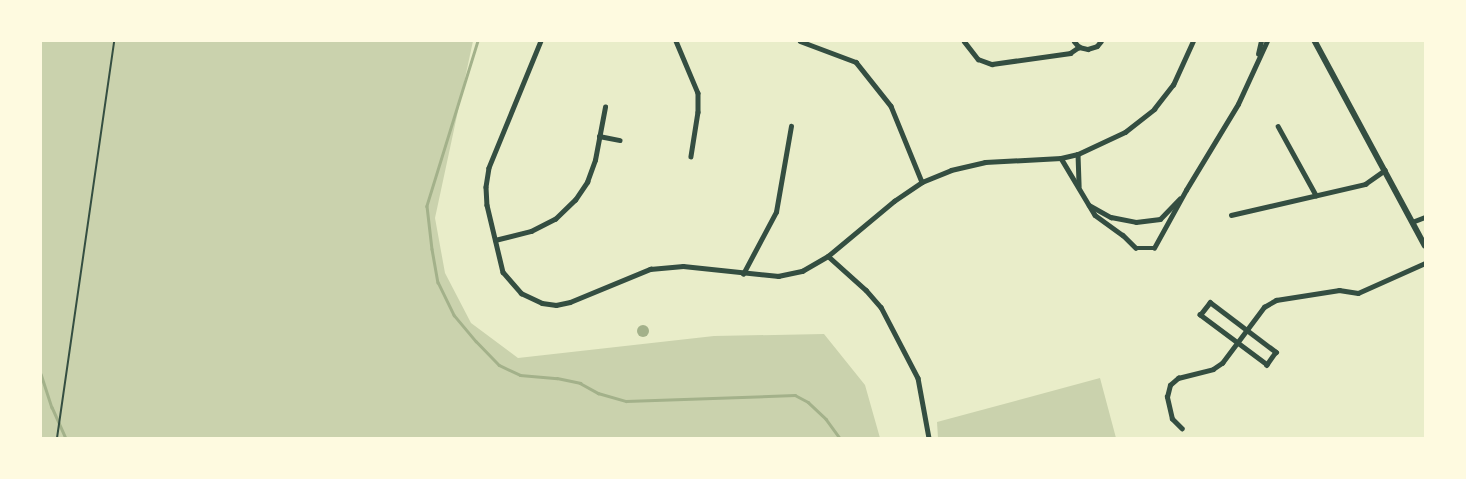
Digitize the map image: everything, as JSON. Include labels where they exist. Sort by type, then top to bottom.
[{"type":"street","points":[[541,41],[489,168],[486,187],[487,205],[503,272],[521,293],[542,303],[556,305],[570,302],[650,269],[683,266],[743,274],[778,276],[802,270],[828,256],[894,201],[922,182],[951,170],[985,162],[1061,158],[1078,154],[1125,132],[1154,109],[1173,85],[1193,41]]},
{"type":"street","points":[[676,41],[698,93],[698,112],[691,156]]},
{"type":"street","points":[[800,41],[856,62],[890,106],[922,182]]},
{"type":"street","points":[[964,41],[978,59],[992,64],[1070,53],[1079,46]]},
{"type":"street","points":[[1074,41],[1079,46],[1093,48],[1101,41]]},
{"type":"street","points":[[1256,61],[1261,41]]},
{"type":"street","points":[[1061,158],[1095,215],[1123,234],[1136,248],[1146,250],[1154,248],[1183,194],[1230,118],[1267,41]]},
{"type":"street","points":[[1315,41],[1425,245]]},
{"type":"street","points":[[495,240],[531,231],[555,219],[575,200],[587,182],[595,160],[605,107]]},
{"type":"street","points":[[743,274],[776,212],[791,126]]},
{"type":"street","points":[[1278,126],[1316,195]]},
{"type":"street","points":[[599,136],[620,140]]},
{"type":"street","points":[[1078,154],[1079,187]]},
{"type":"street","points":[[1231,215],[1365,184],[1385,170]]},
{"type":"street","points":[[1088,205],[1111,217],[1136,222],[1160,219],[1183,194]]},
{"type":"street","points":[[1412,222],[1425,217]]},
{"type":"street","points":[[828,256],[866,290],[881,307],[918,378],[929,438]]},
{"type":"street","points":[[1182,429],[1172,419],[1167,397],[1170,385],[1178,378],[1213,369],[1222,363],[1264,307],[1276,300],[1339,290],[1358,293],[1425,263]]},
{"type":"street","points":[[1210,302],[1276,352],[1267,365],[1237,343],[1200,315],[1210,302]]},
{"type":"path","points":[[57,438],[114,41]]},
{"type":"shaded area","points":[[41,41],[473,41],[435,218],[445,273],[471,323],[518,358],[714,336],[824,334],[865,385],[880,438],[41,438]]},
{"type":"shaded area","points":[[641,325],[645,325],[649,331],[645,337],[641,337],[637,333],[637,329]]},
{"type":"shaded area","points":[[1100,378],[1116,438],[938,438],[937,422]]},
{"type":"waterway","points":[[478,41],[427,206],[438,282],[454,315],[476,341],[499,365],[520,375],[557,378],[580,383],[598,393],[626,401],[795,395],[808,402],[826,419],[840,438]]},
{"type":"waterway","points":[[41,374],[52,407],[66,438]]}]
